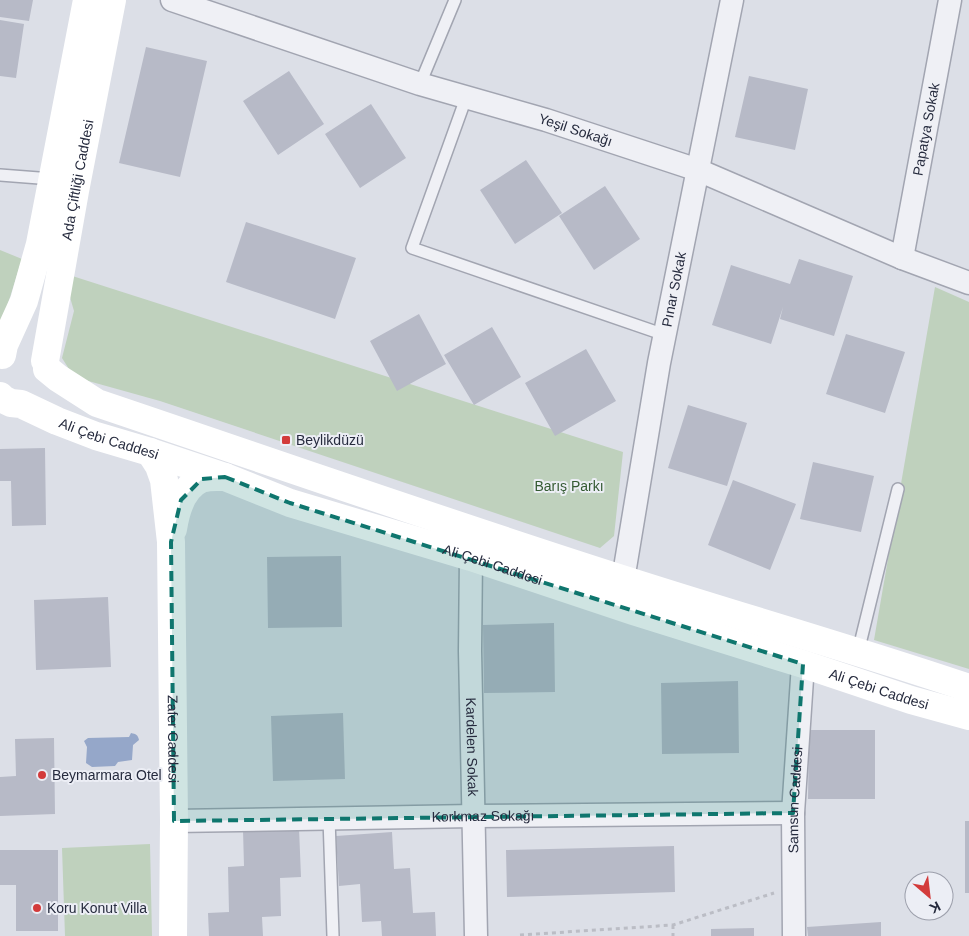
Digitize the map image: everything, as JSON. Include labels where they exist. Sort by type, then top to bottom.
[{"type":"main road","name":"Ada Çiftliği Caddesi","points":[[1,356],[24,301],[40,244],[87,0]]},
{"type":"main road","name":"Ada Çiftliği Caddesi","points":[[46,365],[75,192],[112,0]]},
{"type":"main road","name":"Ali Çebi Caddesi","points":[[1,356],[8,351],[24,348],[39,355],[58,378],[97,403],[623,580],[969,688]]},
{"type":"main road","name":"Ali Çebi Caddesi","points":[[6,400],[28,403],[36,400],[46,386],[48,378],[46,365]]},
{"type":"main road","name":"Ali Çebi Caddesi","points":[[6,400],[96,436],[225,477],[290,503],[471,557],[911,700],[969,716]]},
{"type":"main road","points":[[150,452],[159,466],[164,480],[171,542]]},
{"type":"main road","points":[[171,542],[176,514],[181,500],[190,487],[202,480],[213,477],[225,477]]},
{"type":"main road","name":"Zafer Caddesi","points":[[171,542],[174,821],[173,936]]},
{"type":"street","name":"Yeşil Sokağı","points":[[172,0],[420,84],[546,120],[698,170],[902,258],[969,283]]},
{"type":"street","name":"Pınar Sokak","points":[[623,580],[664,335],[732,0]]},
{"type":"street","name":"Papatya Sokak","points":[[902,258],[950,0]]},
{"type":"street","name":"Kardelen Sokak","points":[[471,557],[470,651],[476,936]]},
{"type":"street","name":"Samsun Caddesi","points":[[794,936],[793,813],[803,664]]},
{"type":"street","name":"Korkmaz Sokağı","points":[[174,821],[793,813]]},
{"type":"lane","points":[[420,84],[455,0]]},
{"type":"lane","points":[[466,98],[412,248],[664,335]]},
{"type":"lane","points":[[0,175],[52,178]]},
{"type":"lane","points":[[858,652],[898,489]]},
{"type":"lane","points":[[329,818],[334,936]]},
{"type":"path","points":[[520,935],[673,925],[793,886]]},
{"type":"path","points":[[673,925],[673,936]]},
{"type":"highlighted area","points":[[225,477],[290,503],[803,664],[793,813],[174,821],[171,542],[181,500],[202,479]]},
{"type":"green space","points":[[0,250],[22,259],[0,329]]},
{"type":"green space","name":"Barış Parkı","points":[[63,273],[623,452],[614,536],[600,548],[160,401],[74,377],[62,358],[74,311]]},
{"type":"green space","points":[[935,287],[969,302],[969,669],[874,640]]},
{"type":"green space","points":[[150,844],[152,936],[65,936],[62,848]]},
{"type":"water","points":[[131,733],[137,735],[139,740],[133,745],[132,760],[118,762],[115,766],[92,767],[86,763],[87,747],[84,741],[88,738],[129,737]]},
{"type":"building","points":[[0,0],[33,0],[29,21],[0,17]]},
{"type":"building","points":[[0,20],[24,24],[16,78],[0,76]]},
{"type":"building","points":[[146,47],[207,61],[180,177],[119,163]]},
{"type":"building","points":[[289,71],[324,124],[278,155],[243,101]]},
{"type":"building","points":[[749,76],[808,89],[795,150],[735,137]]},
{"type":"building","points":[[371,104],[406,158],[360,188],[325,134]]},
{"type":"building","points":[[526,160],[562,213],[515,244],[480,190]]},
{"type":"building","points":[[605,186],[640,239],[594,270],[559,216]]},
{"type":"building","points":[[246,222],[356,258],[335,319],[226,282]]},
{"type":"building","points":[[799,259],[853,276],[834,336],[780,319],[783,307],[771,344],[712,325],[731,265],[790,284]]},
{"type":"building","points":[[419,314],[446,364],[397,391],[370,341]]},
{"type":"building","points":[[492,327],[521,377],[474,405],[444,355]]},
{"type":"building","points":[[846,334],[905,352],[885,413],[826,394]]},
{"type":"building","points":[[586,349],[616,401],[555,436],[525,383]]},
{"type":"building","points":[[688,405],[747,423],[727,486],[668,468]]},
{"type":"building","points":[[45,448],[46,525],[12,526],[11,481],[0,481],[0,449]]},
{"type":"building","points":[[813,462],[874,476],[861,532],[800,519]]},
{"type":"building","points":[[733,480],[796,504],[770,570],[708,545]]},
{"type":"building","points":[[341,556],[342,627],[268,628],[267,557]]},
{"type":"building","points":[[108,597],[111,667],[36,670],[34,600]]},
{"type":"building","points":[[554,623],[555,692],[484,693],[483,625]]},
{"type":"building","points":[[738,681],[739,753],[662,754],[661,683]]},
{"type":"building","points":[[343,713],[345,779],[273,781],[271,716]]},
{"type":"building","points":[[809,730],[875,730],[875,799],[808,799]]},
{"type":"building","points":[[54,738],[55,814],[0,816],[0,777],[16,776],[15,739]]},
{"type":"building","points":[[965,821],[969,821],[969,893],[965,893]]},
{"type":"building","points":[[299,828],[301,877],[280,878],[281,916],[262,917],[263,936],[209,936],[208,913],[229,912],[228,867],[244,866],[243,830]]},
{"type":"building","points":[[392,832],[394,869],[410,868],[413,913],[435,912],[436,936],[382,936],[381,921],[362,922],[360,884],[339,886],[336,836]]},
{"type":"building","points":[[674,846],[675,892],[507,897],[506,850]]},
{"type":"building","name":"Koru Konut Villa","points":[[0,850],[58,850],[58,931],[16,931],[16,885],[0,885]]},
{"type":"building","points":[[881,922],[881,936],[808,936],[807,927]]},
{"type":"building","points":[[754,928],[754,936],[711,936],[711,929]]},
{"type":"place","name":"Beylikdüzü","points":[[286,440]]},
{"type":"place","name":"Beymarmara Otel","points":[[42,775]]},
{"type":"place","name":"Koru Konut Villa","points":[[37,908]]}]
